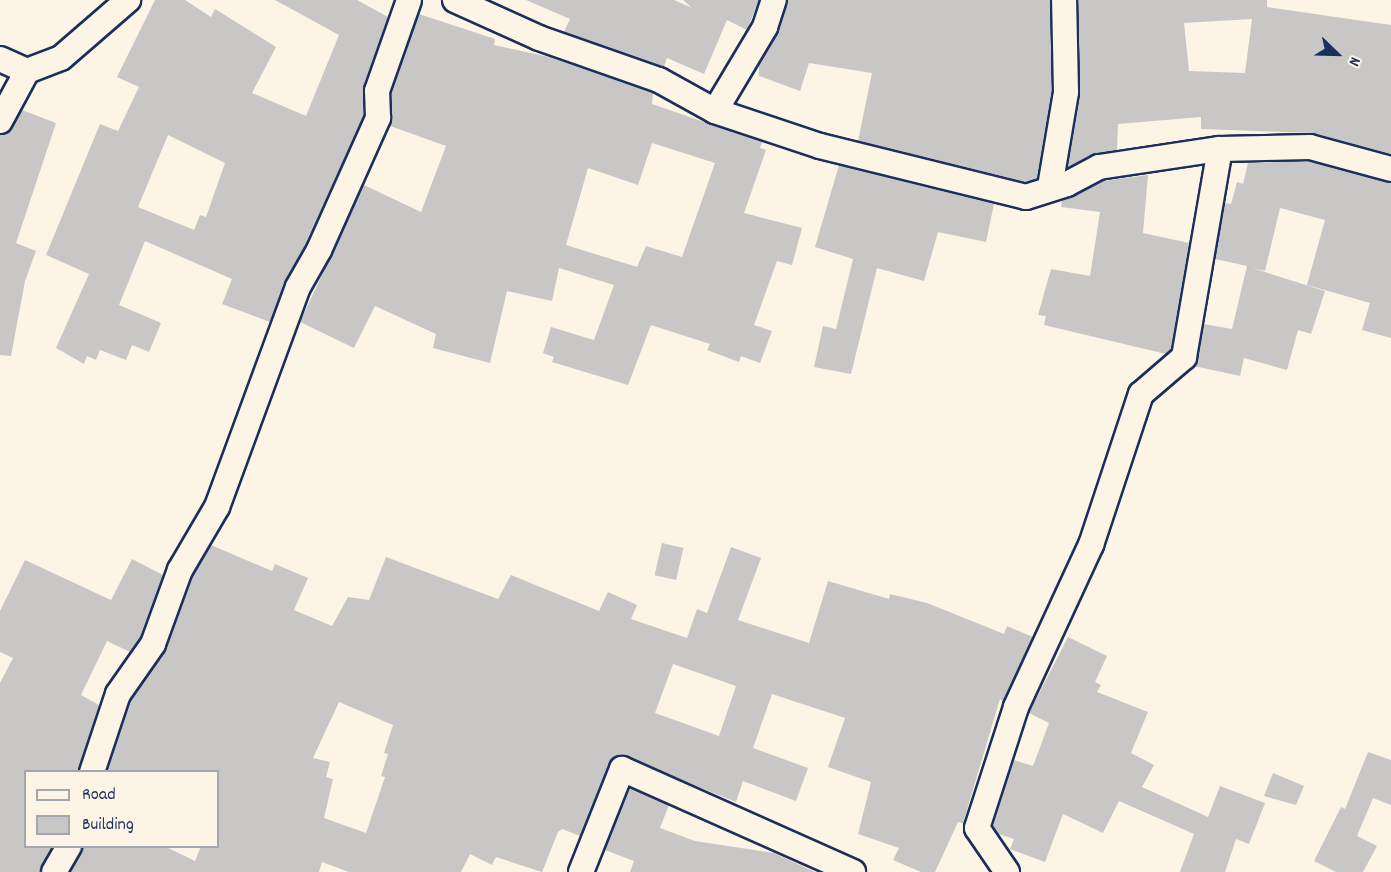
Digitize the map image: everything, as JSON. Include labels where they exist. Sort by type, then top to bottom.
[{"type":"street","points":[[0,121],[27,72],[62,58],[128,0]]},
{"type":"street","points":[[92,770],[118,694],[153,644],[180,570],[217,507],[298,287],[320,250],[378,118],[377,91],[409,0]]},
{"type":"street","points":[[455,0],[539,38],[659,80],[715,111],[820,146],[1026,197],[1050,187],[1067,184],[1099,167],[1220,149],[1310,147],[1391,169]]},
{"type":"street","points":[[715,111],[765,27],[774,0]]},
{"type":"street","points":[[1050,187],[1066,92],[1064,0]]},
{"type":"street","points":[[0,59],[27,72]]},
{"type":"street","points":[[1007,872],[977,828],[1016,707],[1091,545],[1141,394],[1184,357],[1220,149]]},
{"type":"street","points":[[581,872],[622,769],[853,872]]},
{"type":"street","points":[[54,872],[68,848]]},
{"type":"building","points":[[155,0],[185,0],[211,17],[215,9],[276,47],[252,93],[306,116],[339,35],[275,0],[357,0],[388,17],[363,87],[364,115],[270,322],[222,304],[232,279],[145,241],[119,305],[161,323],[149,352],[132,345],[126,360],[100,350],[96,360],[87,356],[84,364],[56,348],[89,274],[46,255],[100,124],[118,131],[139,87],[117,77]],"holes":[[[168,135],[225,163],[206,217],[200,215],[194,230],[138,207]]]},
{"type":"building","points":[[526,0],[674,0],[692,8],[683,0],[759,0],[747,30],[727,20],[704,74],[667,58],[664,67],[564,32],[570,19]]},
{"type":"building","points":[[788,0],[1050,0],[1052,91],[1037,179],[1026,182],[858,141],[872,73],[809,63],[800,91],[759,76],[759,66],[778,32]]},
{"type":"building","points":[[1078,0],[1267,0],[1267,7],[1391,25],[1391,154],[1313,133],[1201,129],[1201,117],[1118,124],[1117,150],[1093,154],[1068,167],[1080,92]],"holes":[[[1252,19],[1245,73],[1189,71],[1184,23]]]},
{"type":"building","points":[[419,14],[495,39],[494,45],[549,57],[653,93],[652,104],[762,142],[760,148],[766,150],[744,213],[802,228],[792,265],[777,261],[754,325],[772,331],[760,363],[741,356],[739,362],[707,350],[710,344],[651,325],[628,385],[552,362],[554,357],[543,353],[551,327],[594,340],[614,285],[559,268],[552,301],[507,291],[490,363],[433,348],[436,334],[375,306],[354,348],[300,322],[364,185],[421,212],[446,146],[390,126],[391,93]],"holes":[[[652,143],[715,163],[682,257],[646,246],[637,267],[566,245],[588,168],[638,185]]]},
{"type":"building","points":[[22,110],[56,123],[16,243],[36,251],[25,281],[11,356],[0,355],[0,135],[12,128]]},
{"type":"building","points":[[1308,161],[1391,183],[1391,338],[1362,330],[1370,303],[1307,285],[1325,220],[1280,208],[1265,271],[1252,268],[1325,291],[1311,334],[1298,330],[1287,370],[1244,358],[1240,376],[1194,366],[1204,324],[1232,329],[1247,266],[1215,259],[1225,203],[1231,204],[1237,182],[1243,184],[1248,163]]},
{"type":"building","points":[[839,165],[994,204],[986,242],[938,232],[924,281],[877,268],[851,374],[814,367],[823,326],[836,329],[853,259],[815,247]]},
{"type":"building","points":[[1148,175],[1143,233],[1189,243],[1171,350],[1166,354],[1044,325],[1046,316],[1038,315],[1051,269],[1090,276],[1100,212],[1061,207],[1062,201],[1104,181]]},
{"type":"building","points":[[662,543],[683,548],[676,580],[655,575]]},
{"type":"building","points":[[211,545],[272,571],[275,564],[308,578],[294,610],[332,626],[348,597],[369,600],[386,557],[498,599],[511,575],[599,611],[608,592],[637,605],[631,619],[687,638],[697,609],[707,613],[731,547],[761,558],[738,620],[809,643],[828,581],[889,599],[890,594],[927,603],[1004,634],[1007,626],[1033,637],[1003,701],[1000,699],[963,823],[958,822],[935,872],[921,872],[893,860],[899,848],[858,834],[871,782],[828,767],[845,718],[772,694],[753,748],[808,768],[796,801],[743,781],[736,802],[620,755],[609,764],[580,836],[562,829],[558,832],[542,872],[496,857],[492,865],[470,854],[461,872],[349,872],[322,862],[319,872],[70,872],[82,848],[168,848],[195,861],[200,848],[219,848],[219,770],[107,770],[131,700],[166,649],[193,576]],"holes":[[[673,664],[736,686],[719,736],[655,713]],[[339,702],[393,725],[384,753],[388,754],[381,776],[385,777],[366,833],[324,818],[333,779],[326,777],[330,762],[313,758]]]},
{"type":"building","points":[[132,559],[163,575],[140,637],[130,652],[107,641],[81,695],[99,705],[78,770],[24,770],[24,848],[51,848],[40,872],[0,872],[0,683],[13,658],[0,652],[0,611],[25,560],[111,600]]},
{"type":"building","points":[[1068,637],[1107,656],[1095,682],[1101,685],[1097,692],[1148,712],[1131,753],[1154,765],[1142,787],[1208,817],[1220,786],[1265,803],[1249,844],[1236,839],[1225,872],[1180,872],[1194,834],[1119,801],[1103,833],[1063,814],[1045,862],[1010,849],[1014,839],[998,834],[993,826],[1014,760],[1033,766],[1049,723],[1029,713]]},
{"type":"building","points":[[1368,752],[1391,760],[1391,805],[1373,798],[1357,836],[1377,846],[1363,872],[1336,872],[1314,861],[1341,807],[1345,809]]},
{"type":"building","points":[[1273,773],[1304,786],[1296,805],[1264,796]]},
{"type":"building","points":[[630,788],[669,805],[660,828],[695,841],[774,853],[815,872],[630,872],[634,861],[605,850]]}]
